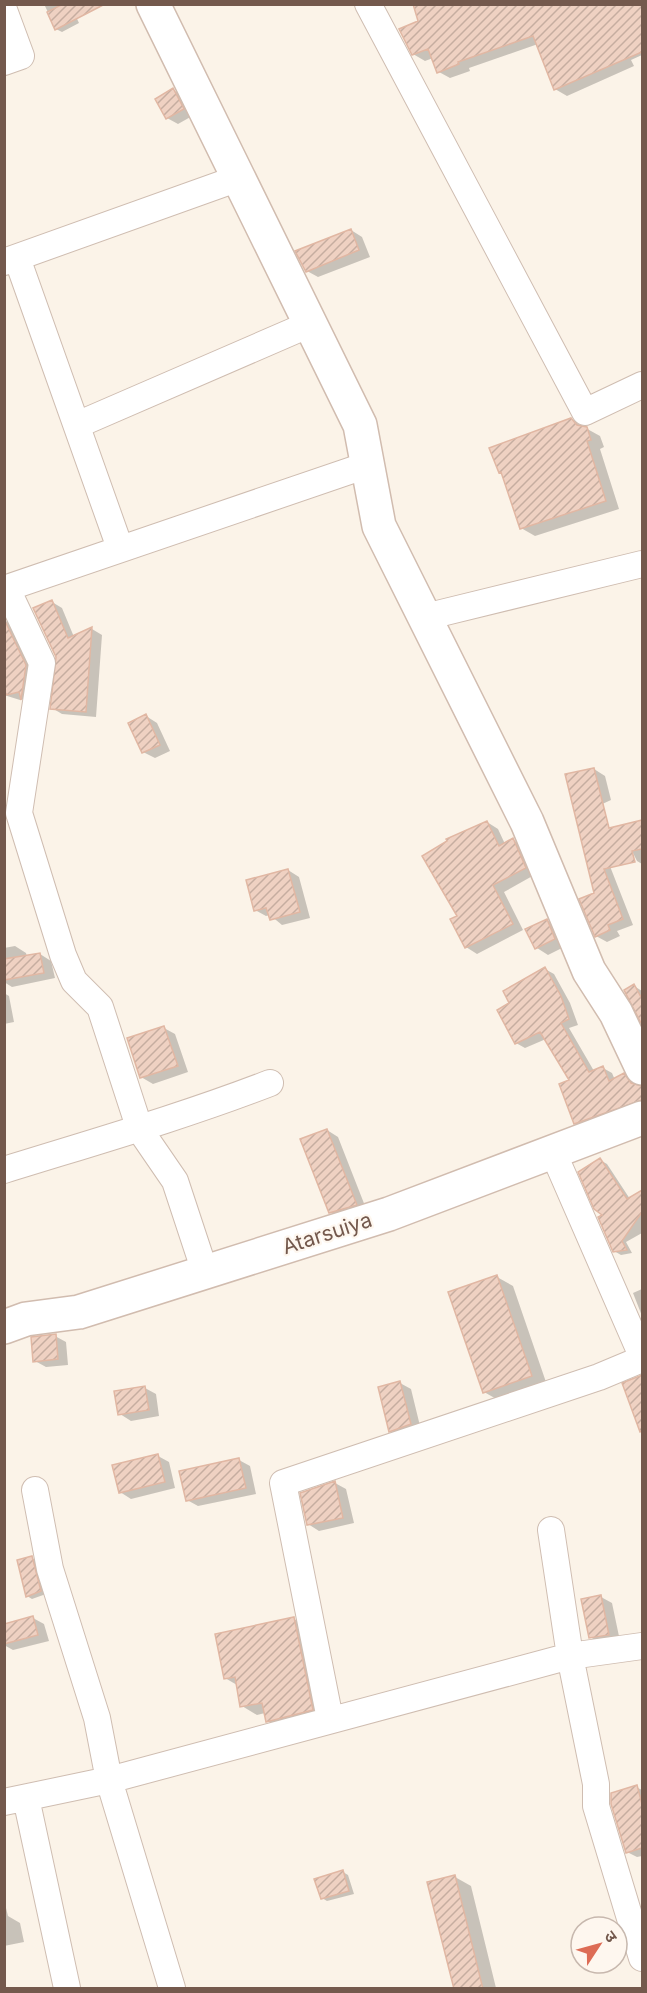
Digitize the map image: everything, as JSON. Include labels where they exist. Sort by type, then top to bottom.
[{"type":"street","points":[[153,4],[236,179],[360,425],[379,526],[527,822],[589,971],[616,1013],[642,1068]]},
{"type":"street","points":[[368,4],[585,412],[642,385]]},
{"type":"street","points":[[4,10],[21,56],[4,62]]},
{"type":"street","points":[[120,548],[77,425],[11,260],[236,179]]},
{"type":"street","points":[[77,425],[309,324]]},
{"type":"street","points":[[205,1272],[175,1181],[140,1130],[100,1007],[74,981],[63,956],[19,813],[42,663],[6,589],[367,465]]},
{"type":"street","points":[[425,617],[642,564]]},
{"type":"street","points":[[4,1170],[140,1130],[270,1083]]},
{"type":"street","name":"Atarsuiya","points":[[4,1327],[26,1319],[79,1312],[388,1214],[642,1118]]},
{"type":"street","points":[[330,1719],[283,1483],[588,1380],[642,1357],[553,1152]]},
{"type":"street","points":[[35,1490],[50,1569],[97,1718],[109,1780],[172,1989]]},
{"type":"street","points":[[551,1530],[570,1656],[596,1784],[596,1806],[642,1958]]},
{"type":"street","points":[[67,1989],[15,1800],[109,1780],[570,1656],[642,1646]]},
{"type":"building","points":[[63,4],[105,4],[55,30],[47,12]]},
{"type":"building","points":[[413,4],[642,4],[642,52],[554,90],[533,36],[458,62],[459,64],[437,73],[428,49],[412,55],[399,29],[418,21]]},
{"type":"building","points":[[173,88],[184,109],[166,119],[155,99]]},
{"type":"building","points":[[351,229],[359,250],[306,272],[295,251]]},
{"type":"building","points":[[571,418],[577,425],[587,427],[591,440],[587,441],[606,501],[520,529],[501,472],[499,473],[489,448]]},
{"type":"building","points":[[52,600],[68,638],[92,627],[86,712],[50,709],[56,657],[33,608]]},
{"type":"building","points":[[4,619],[26,665],[21,700],[19,692],[7,695],[4,691]]},
{"type":"building","points":[[146,714],[160,745],[142,753],[128,723]]},
{"type":"building","points":[[594,768],[609,828],[642,820],[642,849],[632,851],[635,862],[604,869],[623,919],[608,925],[610,930],[595,937],[579,899],[594,893],[565,774]]},
{"type":"building","points":[[487,821],[499,846],[513,838],[526,868],[493,885],[513,924],[465,948],[450,919],[457,916],[422,856],[447,841],[446,839]]},
{"type":"building","points":[[288,869],[300,912],[270,920],[266,908],[254,911],[246,880]]},
{"type":"building","points":[[547,919],[555,939],[535,949],[525,929]]},
{"type":"building","points":[[40,953],[44,973],[4,980],[4,959]]},
{"type":"building","points":[[545,967],[561,996],[569,1019],[561,1023],[589,1072],[603,1066],[609,1081],[624,1073],[631,1083],[642,1086],[642,1100],[574,1124],[559,1084],[569,1080],[540,1032],[515,1044],[497,1010],[509,1003],[503,991]]},
{"type":"building","points":[[634,984],[642,999],[642,1025],[624,990]]},
{"type":"building","points":[[164,1026],[178,1066],[140,1078],[127,1038]]},
{"type":"building","points":[[327,1129],[357,1205],[329,1213],[300,1139]]},
{"type":"building","points":[[600,1158],[627,1199],[642,1190],[642,1212],[622,1241],[627,1250],[613,1252],[598,1217],[602,1215],[594,1209],[578,1172]]},
{"type":"building","points":[[497,1275],[532,1376],[483,1393],[448,1292]]},
{"type":"building","points":[[56,1334],[58,1359],[33,1362],[31,1337]]},
{"type":"building","points":[[642,1375],[642,1431],[640,1432],[622,1383]]},
{"type":"building","points":[[400,1381],[411,1424],[389,1432],[378,1387]]},
{"type":"building","points":[[145,1386],[149,1410],[118,1415],[114,1391]]},
{"type":"building","points":[[158,1454],[165,1482],[119,1493],[112,1465]]},
{"type":"building","points":[[239,1458],[246,1488],[186,1501],[179,1471]]},
{"type":"building","points":[[335,1481],[343,1518],[307,1525],[300,1493]]},
{"type":"building","points":[[32,1556],[41,1591],[26,1597],[17,1560]]},
{"type":"building","points":[[601,1595],[609,1635],[589,1638],[581,1599]]},
{"type":"building","points":[[33,1616],[38,1635],[4,1644],[4,1624]]},
{"type":"building","points":[[294,1617],[313,1710],[266,1722],[262,1703],[240,1707],[235,1677],[224,1679],[215,1634]]},
{"type":"building","points":[[637,1785],[642,1804],[642,1848],[626,1853],[611,1804],[611,1793]]},
{"type":"building","points":[[343,1870],[349,1891],[321,1899],[314,1879]]},
{"type":"building","points":[[455,1875],[483,1989],[454,1989],[427,1882]]}]
